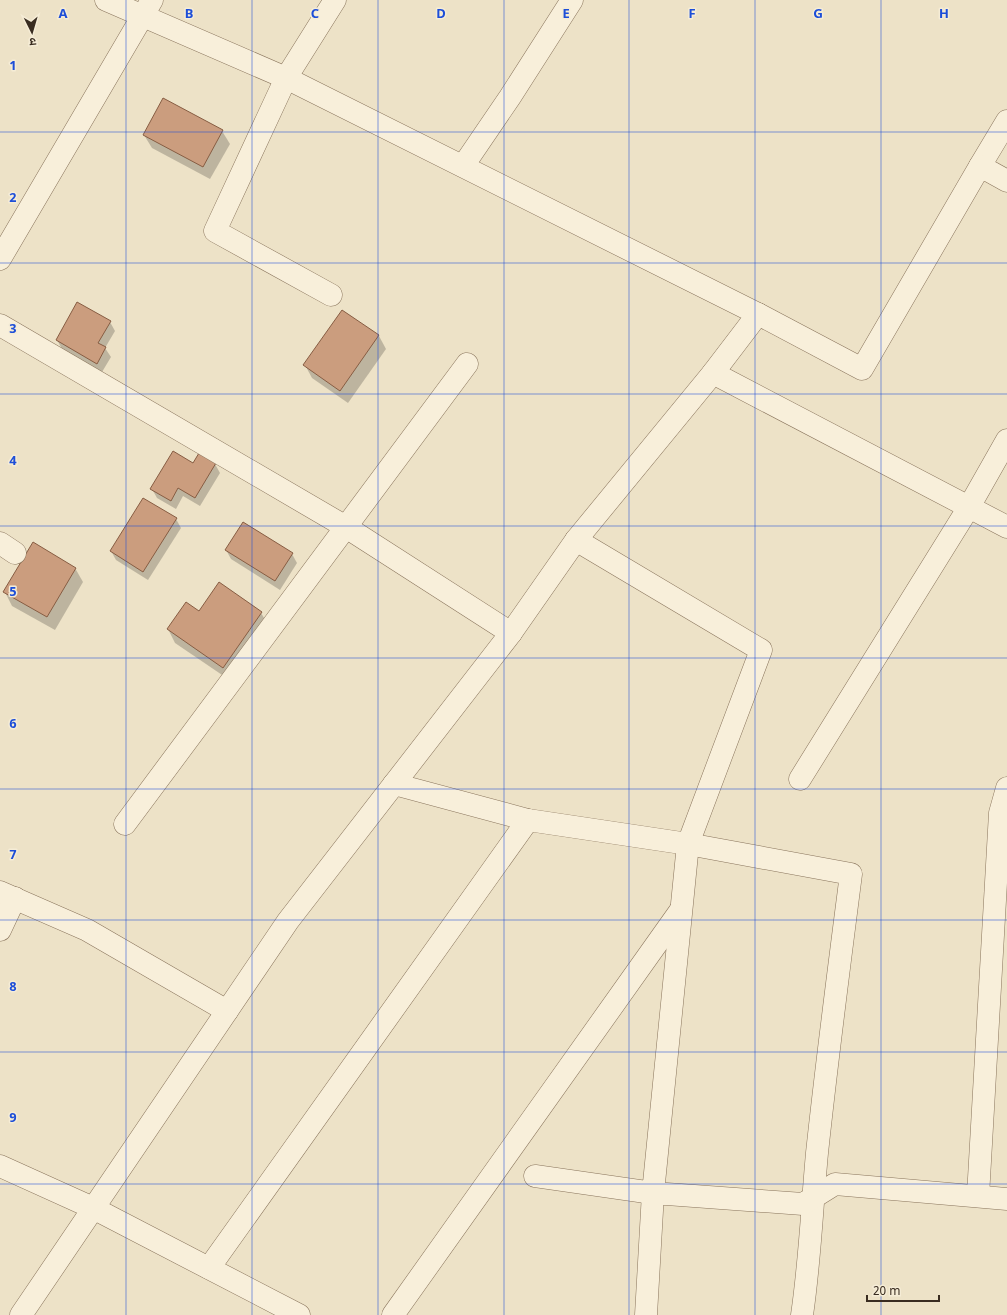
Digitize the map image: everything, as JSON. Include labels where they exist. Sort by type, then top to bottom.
[{"type":"street","points":[[106,0],[148,8],[758,314],[862,369],[1007,121]]},
{"type":"street","points":[[331,295],[215,231],[286,78],[335,0]]},
{"type":"street","points":[[462,166],[510,97],[572,0]]},
{"type":"street","points":[[0,259],[148,8]]},
{"type":"street","points":[[980,166],[1007,181]]},
{"type":"street","points":[[21,1315],[288,921],[511,633],[576,540],[713,373],[758,314]]},
{"type":"street","points":[[0,325],[346,527],[511,633]]},
{"type":"street","points":[[125,824],[467,364]]},
{"type":"street","points":[[713,373],[1007,527]]},
{"type":"street","points":[[800,779],[969,507],[1007,440]]},
{"type":"street","points":[[576,540],[761,650],[688,844],[653,1193],[646,1315]]},
{"type":"street","points":[[394,784],[528,820],[688,844],[851,874],[831,1026],[814,1196],[809,1271],[802,1315]]},
{"type":"street","points":[[978,1196],[1000,813],[1007,788]]},
{"type":"street","points":[[209,1268],[528,820]]},
{"type":"street","points":[[0,930],[8,895],[87,930],[227,1011]]},
{"type":"street","points":[[393,1315],[681,910]]},
{"type":"street","points":[[0,1166],[94,1208],[299,1315]]},
{"type":"street","points":[[535,1176],[653,1193],[803,1204],[835,1184],[1007,1199]]},
{"type":"building","points":[[163,98],[223,130],[203,167],[143,135]]},
{"type":"building","points":[[77,302],[111,321],[98,343],[106,347],[97,364],[56,340]]},
{"type":"building","points":[[342,310],[379,335],[340,391],[303,365]]},
{"type":"building","points":[[173,451],[193,463],[199,453],[216,463],[195,498],[178,488],[171,501],[150,489]]},
{"type":"building","points":[[143,498],[177,518],[143,572],[110,551]]},
{"type":"building","points":[[243,522],[293,553],[275,581],[225,550]]},
{"type":"building","points":[[33,542],[76,568],[47,617],[3,592]]},
{"type":"building","points":[[219,582],[262,612],[223,668],[167,629],[186,602],[199,611]]}]
